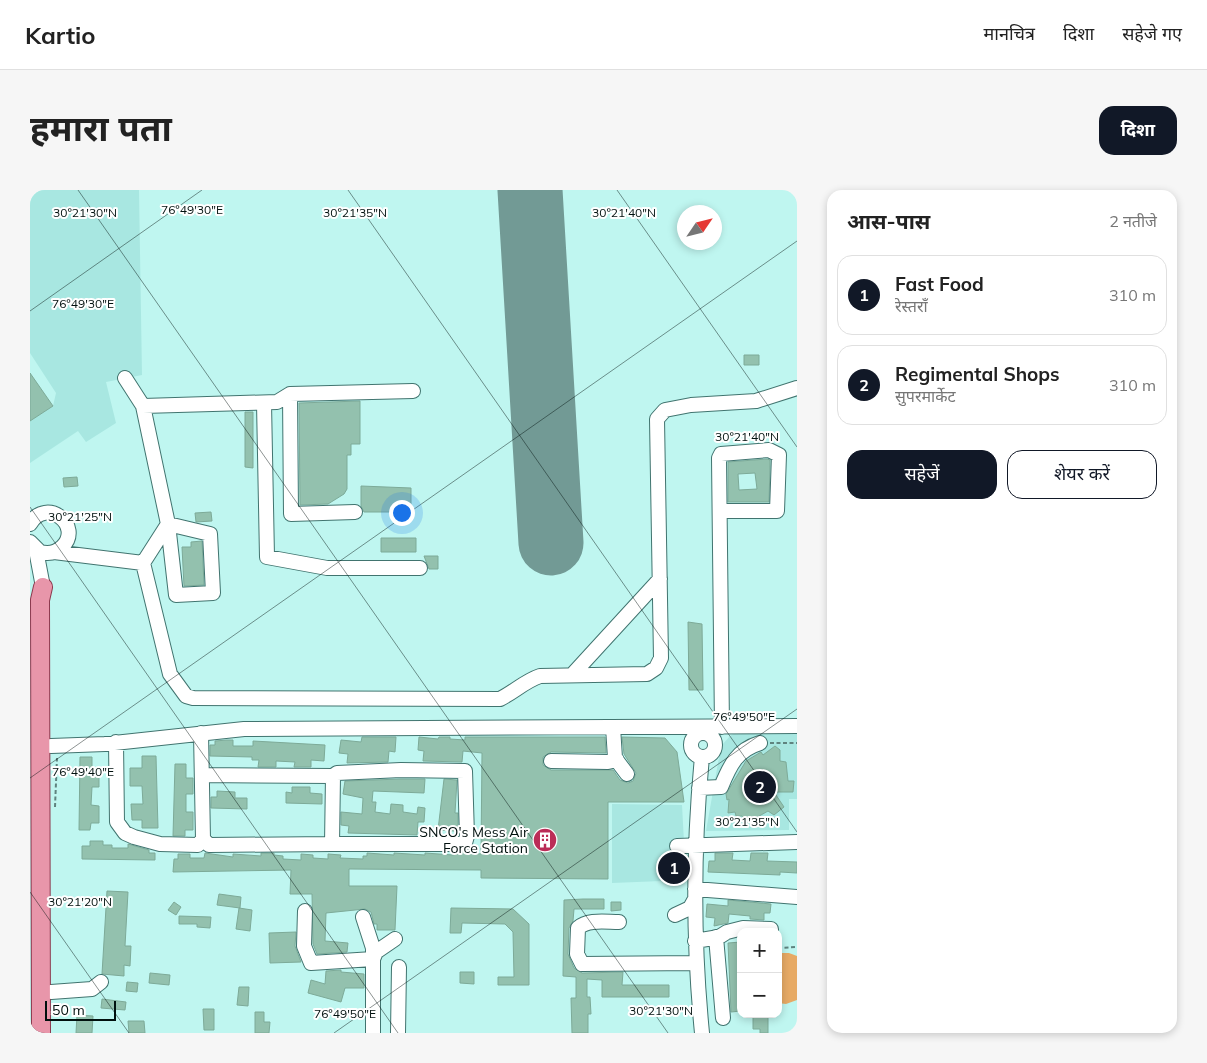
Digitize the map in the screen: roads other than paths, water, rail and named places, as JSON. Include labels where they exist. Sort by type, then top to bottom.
[{"type":"main road","points":[[41,1027],[35,694],[40,600],[46,587]]},
{"type":"main road","points":[[41,1027],[51,992],[50,746],[46,587]]},
{"type":"street","points":[[125,378],[143,406],[168,524],[176,595],[213,593],[210,534],[168,524]]},
{"type":"street","points":[[168,524],[143,562],[170,674],[186,696],[193,698],[500,699],[512,694],[530,679],[540,676],[647,674],[656,668],[661,658],[657,419],[665,410],[692,405],[756,401],[797,388]]},
{"type":"street","points":[[143,406],[277,402],[290,394],[413,391]]},
{"type":"street","points":[[290,394],[291,514],[355,512]]},
{"type":"street","points":[[264,403],[267,557],[327,568],[420,568]]},
{"type":"street","points":[[720,511],[777,511],[779,454],[769,450],[721,454],[718,458],[724,727]]},
{"type":"street","points":[[30,510],[56,513],[68,525],[67,542],[40,549]]},
{"type":"street","points":[[30,524],[35,517],[45,512]]},
{"type":"street","points":[[40,549],[143,562]]},
{"type":"street","points":[[40,549],[46,587]]},
{"type":"street","points":[[572,674],[660,579]]},
{"type":"street","points":[[50,746],[116,742],[244,729],[797,726]]},
{"type":"street","points":[[612,727],[617,760],[627,774]]},
{"type":"street","points":[[687,727],[707,734]]},
{"type":"street","points":[[702,1033],[695,963],[695,894],[696,844],[702,757],[695,754],[692,743],[696,736],[724,727]]},
{"type":"street","points":[[116,742],[117,822],[126,833],[160,844],[198,845],[203,839],[201,734]]},
{"type":"street","points":[[699,788],[722,787],[730,764],[738,753],[760,742]]},
{"type":"street","points":[[551,761],[608,762],[617,760]]},
{"type":"street","points":[[202,775],[333,776],[337,772],[465,771],[467,836],[465,842],[460,844],[209,844],[203,839]]},
{"type":"street","points":[[332,844],[333,776]]},
{"type":"street","points":[[677,846],[797,842]]},
{"type":"street","points":[[695,894],[797,897]]},
{"type":"street","points":[[675,915],[690,908],[695,894]]},
{"type":"street","points":[[305,911],[304,946],[312,963],[374,959]]},
{"type":"street","points":[[363,916],[373,948],[374,959],[373,1033]]},
{"type":"street","points":[[619,922],[592,922],[582,924],[578,928],[577,954],[582,964],[695,963]]},
{"type":"street","points":[[695,941],[716,938],[737,930]]},
{"type":"street","points":[[716,938],[723,1018]]},
{"type":"street","points":[[374,959],[376,952],[395,940]]},
{"type":"street","points":[[398,1033],[399,967]]},
{"type":"street","points":[[51,992],[92,989],[101,982]]},
{"type":"place","name":"Regimental Shops","points":[[760,787]]},
{"type":"place","name":"SNCO's Mess Air Force Station","points":[[545,840]]},
{"type":"place","name":"Fast Food","points":[[674,868]]}]
